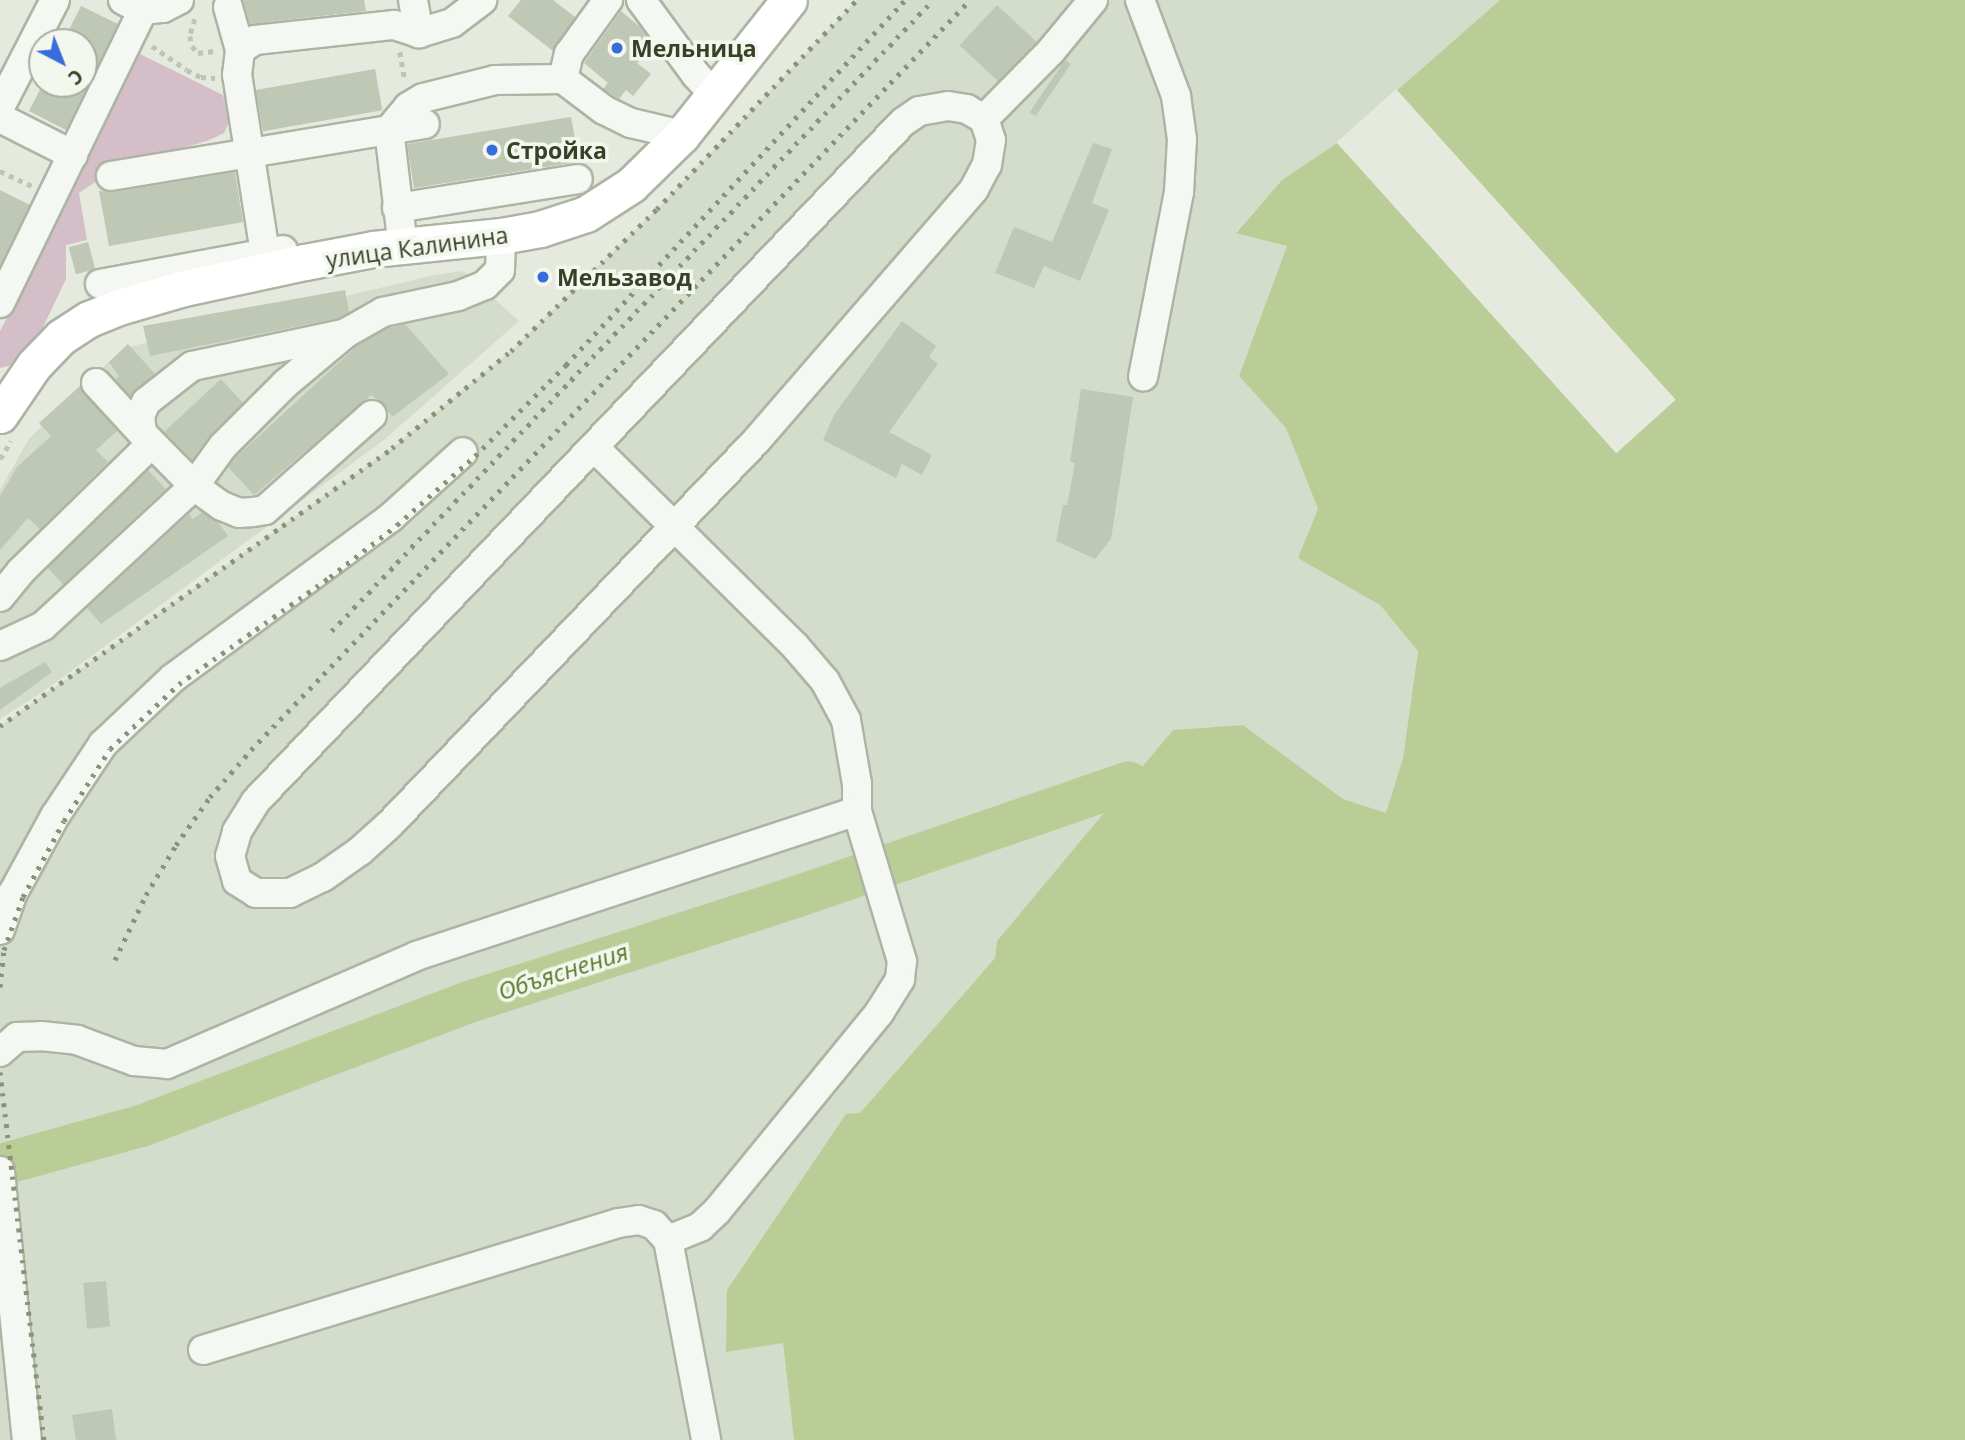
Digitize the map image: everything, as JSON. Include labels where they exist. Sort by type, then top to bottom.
[{"type":"main road","name":"улица Калинина","points":[[0,415],[34,365],[61,337],[89,318],[180,289],[305,262],[400,228],[501,236],[540,229],[586,214],[631,185],[682,135],[789,0]]},
{"type":"street","points":[[0,107],[55,0]]},
{"type":"street","points":[[413,0],[419,33]]},
{"type":"street","points":[[237,56],[255,40],[394,25],[419,33],[452,23],[482,0]]},
{"type":"street","points":[[563,79],[569,54],[608,0]]},
{"type":"street","points":[[642,0],[696,75],[714,93]]},
{"type":"street","points":[[984,119],[1051,51],[1093,0]]},
{"type":"street","points":[[1140,0],[1176,96],[1182,139],[1179,192],[1143,377]]},
{"type":"street","points":[[0,303],[72,155],[137,10],[188,7]]},
{"type":"street","points":[[228,7],[265,253]]},
{"type":"street","points":[[400,228],[389,130],[408,107],[429,96],[495,80],[563,79],[604,110],[631,124],[655,126],[682,135]]},
{"type":"street","points":[[948,106],[967,108],[984,119],[991,140],[987,165],[974,189],[756,441],[390,824],[323,877],[290,893],[256,894],[237,881],[230,856],[237,832],[256,801],[594,447],[903,122],[919,111],[948,106]]},
{"type":"street","points":[[0,118],[72,155]]},
{"type":"street","points":[[111,176],[249,151],[425,124]]},
{"type":"street","points":[[100,284],[400,228],[578,179]]},
{"type":"street","points":[[0,646],[43,626],[194,485],[223,446],[285,384],[346,333],[383,312],[458,296],[485,285],[500,270],[501,236]]},
{"type":"street","points":[[146,438],[140,416],[146,402],[192,366],[346,333]]},
{"type":"street","points":[[96,383],[194,485],[222,506],[239,513],[265,510],[372,415]]},
{"type":"street","points":[[0,597],[20,572],[146,438]]},
{"type":"street","points":[[594,447],[795,646],[825,681],[846,720],[857,784],[857,811],[902,961],[900,979],[892,996],[717,1211],[699,1227],[668,1240]]},
{"type":"street","points":[[0,930],[13,893],[55,816],[103,744],[173,678],[390,518],[463,452]]},
{"type":"street","points":[[0,1052],[17,1037],[41,1036],[77,1040],[134,1061],[167,1064],[416,956],[857,811]]},
{"type":"street","points":[[0,1171],[27,1440]]},
{"type":"street","points":[[203,1350],[618,1223],[639,1220],[654,1226],[668,1240],[706,1440]]},
{"type":"path","points":[[188,7],[192,46],[198,52],[206,54],[237,56]]},
{"type":"path","points":[[137,10],[156,49],[201,76],[237,56]]},
{"type":"path","points":[[0,170],[52,195]]},
{"type":"shaded area","points":[[857,0],[1500,0],[1337,143],[1282,180],[1236,232],[1287,246],[1239,376],[1286,428],[1318,509],[1299,558],[1380,605],[1418,651],[1403,758],[1386,814],[1343,799],[1243,725],[1173,730],[997,941],[995,958],[860,1113],[783,1343],[794,1440],[0,1440],[0,726],[392,448],[511,351],[657,209]]},
{"type":"shaded area","points":[[1500,0],[1965,0],[1965,1440],[794,1440],[783,1343],[726,1352],[727,1290],[846,1114],[860,1113],[995,958],[997,941],[1173,730],[1243,725],[1343,799],[1386,813],[1403,758],[1418,651],[1380,605],[1298,558],[1318,509],[1286,428],[1239,376],[1287,246],[1236,233],[1282,180],[1337,143]]},
{"type":"shaded area","points":[[138,53],[223,95],[230,120],[224,133],[207,141],[119,166],[79,193],[87,240],[66,245],[66,279],[35,344],[12,365],[0,368],[0,331],[53,232],[65,192]]},
{"type":"shaded area","points":[[463,271],[519,321],[385,439],[47,689],[0,719],[0,490],[29,439],[69,398],[124,348],[435,275]]},
{"type":"pier","points":[[1396,89],[1676,400],[1616,453],[1337,143]]},
{"type":"building","points":[[243,0],[364,0],[366,11],[250,24]]},
{"type":"building","points":[[521,0],[553,0],[575,17],[553,51],[508,16]]},
{"type":"building","points":[[997,5],[1036,42],[999,82],[959,45]]},
{"type":"building","points":[[81,6],[118,24],[98,65],[98,28],[70,28]]},
{"type":"building","name":"Мельница","points":[[621,11],[639,26],[653,44],[637,63],[651,74],[633,96],[626,90],[619,99],[603,89],[608,83],[584,63]]},
{"type":"building","points":[[1065,60],[1071,64],[1036,116],[1030,112]]},
{"type":"building","points":[[375,69],[382,110],[263,131],[256,90]]},
{"type":"building","points":[[36,98],[82,98],[66,130],[29,111]]},
{"type":"building","name":"Стройка","points":[[571,117],[578,155],[570,157],[571,163],[414,188],[407,144]]},
{"type":"building","points":[[1093,143],[1112,149],[1092,203],[1109,210],[1080,281],[1044,266],[1034,288],[995,273],[1014,227],[1052,242]]},
{"type":"building","points":[[235,172],[243,222],[109,246],[99,191],[114,192]]},
{"type":"building","points":[[0,190],[30,205],[0,265]]},
{"type":"building","points":[[88,242],[95,269],[76,274],[69,247]]},
{"type":"building","points":[[345,290],[349,312],[339,318],[150,356],[143,326]]},
{"type":"building","points":[[902,321],[936,346],[929,357],[938,364],[889,432],[932,455],[922,475],[902,464],[896,478],[823,440],[834,415]]},
{"type":"building","points":[[405,324],[449,374],[392,417],[384,404],[371,395],[254,495],[228,467],[236,457],[358,345],[389,328]]},
{"type":"building","points":[[128,344],[155,374],[130,396],[115,380],[119,376],[109,362]]},
{"type":"building","points":[[221,379],[243,403],[211,434],[192,460],[164,432]]},
{"type":"building","points":[[80,386],[117,431],[96,450],[108,462],[40,529],[28,518],[0,550],[0,496],[17,467],[51,436],[39,423]]},
{"type":"building","points":[[1081,389],[1133,397],[1111,539],[1095,559],[1056,541],[1063,505],[1067,505],[1075,463],[1070,462]]},
{"type":"building","points":[[148,470],[166,489],[63,584],[46,565]]},
{"type":"building","points":[[202,512],[218,522],[228,536],[101,624],[87,608],[189,514],[193,519]]},
{"type":"building","points":[[45,662],[52,672],[0,710],[0,688]]},
{"type":"building","points":[[106,1281],[110,1327],[87,1329],[83,1283]]},
{"type":"building","points":[[112,1409],[116,1440],[76,1440],[72,1415]]},
{"type":"waterway","name":"Объяснения","points":[[0,1165],[141,1126],[469,1002],[793,898],[1129,782]]},
{"type":"railway","points":[[0,726],[392,448],[511,351],[657,209],[857,0]]},
{"type":"railway","points":[[0,987],[4,950],[23,897],[64,821],[110,749],[179,684],[330,577],[397,525],[475,456],[566,365],[905,0]]},
{"type":"railway","points":[[332,631],[933,0]]},
{"type":"railway","points":[[115,960],[146,895],[176,845],[210,797],[251,750],[970,0]]},
{"type":"railway","points":[[0,1072],[44,1440]]},
{"type":"place","name":"Мельница","points":[[617,48]]},
{"type":"place","name":"Стройка","points":[[492,150]]},
{"type":"place","name":"Мельзавод","points":[[543,277]]}]
